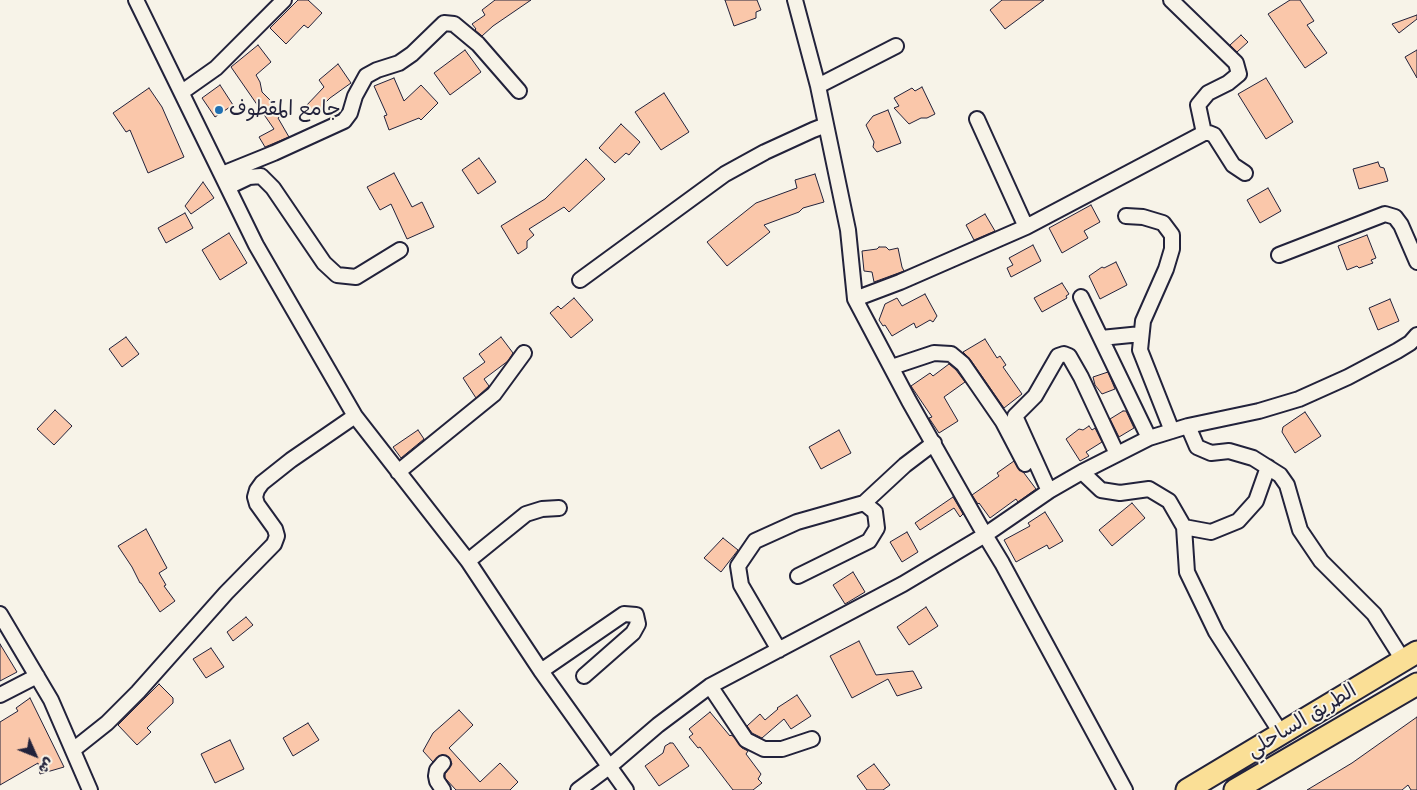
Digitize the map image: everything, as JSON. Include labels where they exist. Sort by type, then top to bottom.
[{"type":"highway","name":"الطريق الساحلي","points":[[1187,790],[1410,656]]},
{"type":"highway","name":"الطريق الساحلي","points":[[1235,790],[1417,684]]},
{"type":"street","points":[[136,0],[256,246],[355,416],[468,561],[542,671],[626,790]]},
{"type":"street","points":[[182,92],[216,68],[284,0]]},
{"type":"street","points":[[795,0],[818,86],[848,230],[856,299],[909,401],[1002,563],[1125,790]]},
{"type":"street","points":[[1171,0],[1236,63],[1238,74],[1228,83],[1208,93],[1198,104],[1204,133]]},
{"type":"street","points":[[222,174],[344,121],[350,113],[354,96],[366,76],[377,70],[399,63],[412,54],[444,23],[454,24],[478,44],[519,91]]},
{"type":"street","points":[[818,86],[896,46]]},
{"type":"street","points":[[977,119],[1026,227]]},
{"type":"street","points":[[580,280],[725,174],[765,152],[826,125]]},
{"type":"street","points":[[856,299],[1026,227],[1204,133],[1214,135],[1233,166],[1245,173]]},
{"type":"street","points":[[228,187],[249,177],[261,176],[273,188],[324,263],[337,275],[356,277],[400,250]]},
{"type":"street","points":[[1279,255],[1385,214],[1395,217],[1401,224],[1417,262]]},
{"type":"street","points":[[1126,216],[1143,217],[1162,223],[1172,235],[1170,256],[1143,321],[1140,350],[1172,431]]},
{"type":"street","points":[[1081,297],[1149,438]]},
{"type":"street","points":[[1101,338],[1142,334]]},
{"type":"street","points":[[578,790],[609,767],[658,725],[710,686],[902,584],[985,535],[1049,491],[1082,472],[1149,438],[1188,426],[1259,411],[1300,399],[1348,377],[1404,347],[1417,335]]},
{"type":"street","points":[[398,472],[494,394],[524,353]]},
{"type":"street","points":[[892,367],[934,353],[950,354],[963,364],[1003,422],[1025,464]]},
{"type":"street","points":[[1049,491],[1014,416],[1034,396],[1058,356],[1064,354],[1069,356],[1081,377],[1117,454]]},
{"type":"street","points":[[73,750],[107,723],[138,692],[226,593],[274,544],[277,536],[275,529],[257,504],[255,497],[262,483],[290,460],[355,416]]},
{"type":"street","points":[[1188,426],[1198,446],[1212,453],[1229,451],[1253,458],[1280,475],[1287,485],[1300,530],[1321,561],[1374,614],[1410,656]]},
{"type":"street","points":[[779,650],[741,585],[738,566],[755,541],[797,522],[864,503],[892,476],[934,443]]},
{"type":"street","points":[[1184,527],[1211,532],[1238,521],[1256,501],[1268,467]]},
{"type":"street","points":[[1082,472],[1101,490],[1120,493],[1149,489],[1169,502],[1184,527],[1187,572],[1216,632],[1281,733]]},
{"type":"street","points":[[798,576],[869,541],[877,528],[876,512],[864,503]]},
{"type":"street","points":[[468,561],[526,514],[542,509],[560,508]]},
{"type":"street","points":[[0,614],[51,700],[90,790]]},
{"type":"street","points":[[542,671],[624,614],[636,615],[638,624],[633,633],[584,676]]},
{"type":"street","points":[[0,695],[37,676]]},
{"type":"street","points":[[710,686],[746,740],[764,749],[782,749],[812,739]]},
{"type":"street","points":[[443,763],[437,770],[436,776],[443,790]]},
{"type":"building","points":[[298,0],[308,0],[322,13],[308,28],[304,25],[286,44],[270,28]]},
{"type":"building","points":[[495,0],[531,0],[493,26],[482,36],[475,30],[472,24],[485,15],[482,10]]},
{"type":"building","points":[[725,0],[757,0],[761,10],[756,12],[756,18],[734,26]]},
{"type":"building","points":[[1002,0],[1044,0],[1005,29],[990,10]]},
{"type":"building","points":[[1290,0],[1300,0],[1314,21],[1307,25],[1327,53],[1305,68],[1268,14]]},
{"type":"building","points":[[1417,15],[1417,19],[1399,33],[1392,24]]},
{"type":"building","points":[[1241,35],[1248,42],[1237,52],[1230,45]]},
{"type":"building","points":[[258,45],[271,62],[256,75],[262,92],[284,114],[278,118],[289,137],[265,147],[259,137],[274,129],[231,67]]},
{"type":"building","points":[[465,50],[481,72],[450,95],[434,73]]},
{"type":"building","points":[[1417,50],[1417,78],[1405,57]]},
{"type":"building","points":[[338,64],[351,83],[330,98],[313,115],[305,107],[324,87],[319,80]]},
{"type":"building","points":[[394,78],[404,101],[421,85],[438,103],[421,120],[419,118],[389,130],[384,116],[387,115],[374,86]]},
{"type":"building","points":[[1266,78],[1293,122],[1266,139],[1238,94]]},
{"type":"building","points":[[220,85],[233,105],[215,117],[202,98]]},
{"type":"building","points":[[922,87],[935,114],[909,124],[894,108],[899,106],[894,98],[912,88],[915,91]]},
{"type":"building","points":[[149,88],[162,107],[184,157],[148,173],[130,130],[126,132],[113,113]]},
{"type":"building","points":[[664,93],[689,132],[661,150],[635,112]]},
{"type":"building","points":[[888,110],[901,143],[877,152],[873,147],[874,142],[866,125],[873,116]]},
{"type":"building","points":[[621,124],[640,142],[629,155],[626,153],[615,163],[599,148]]},
{"type":"building","points":[[479,158],[496,182],[478,194],[462,170]]},
{"type":"building","points":[[586,159],[605,179],[569,212],[564,207],[529,229],[534,235],[527,241],[527,248],[518,254],[501,226],[545,199]]},
{"type":"building","points":[[1378,162],[1380,167],[1384,168],[1388,181],[1359,189],[1353,169]]},
{"type":"building","points":[[394,173],[412,207],[422,202],[434,227],[407,239],[391,204],[380,210],[367,187]]},
{"type":"building","points":[[815,174],[824,202],[803,208],[799,212],[764,225],[770,232],[727,266],[707,242],[756,203],[797,188],[795,180]]},
{"type":"building","points":[[203,182],[214,198],[191,214],[185,206]]},
{"type":"building","points":[[1268,188],[1281,211],[1260,223],[1247,200]]},
{"type":"building","points":[[1091,205],[1100,222],[1084,231],[1088,238],[1062,253],[1049,228]]},
{"type":"building","points":[[185,213],[193,228],[166,243],[158,228]]},
{"type":"building","points":[[985,214],[995,231],[974,240],[966,225]]},
{"type":"building","points":[[229,233],[247,263],[220,280],[202,250]]},
{"type":"building","points":[[1367,235],[1376,258],[1371,260],[1373,263],[1347,270],[1338,246]]},
{"type":"building","points":[[1033,245],[1041,261],[1011,277],[1007,268],[1013,265],[1009,258]]},
{"type":"building","points":[[886,247],[889,250],[898,248],[904,271],[874,282],[872,272],[864,271],[862,251]]},
{"type":"building","points":[[1116,262],[1127,285],[1100,299],[1089,276],[1102,267],[1104,268]]},
{"type":"building","points":[[1062,283],[1069,294],[1066,296],[1067,298],[1042,312],[1034,298]]},
{"type":"building","points":[[925,294],[937,316],[933,322],[930,320],[916,328],[914,323],[892,336],[885,325],[883,326],[879,320],[885,304],[897,298],[902,306]]},
{"type":"building","points":[[574,298],[593,320],[571,338],[550,313],[558,306],[561,309]]},
{"type":"building","points":[[1390,299],[1399,321],[1378,330],[1369,308]]},
{"type":"building","points":[[126,337],[139,354],[122,367],[109,349]]},
{"type":"building","points":[[501,337],[513,353],[508,361],[484,379],[489,386],[476,398],[463,378],[485,362],[479,354]]},
{"type":"building","points":[[985,339],[997,358],[1000,356],[1006,365],[1003,367],[1022,394],[1004,408],[970,359],[963,352]]},
{"type":"building","points":[[949,364],[965,382],[944,397],[958,421],[939,433],[929,418],[932,417],[911,386],[930,373],[933,376]]},
{"type":"building","points":[[1108,372],[1115,389],[1102,394],[1095,385],[1093,377]]},
{"type":"building","points":[[55,410],[72,426],[54,445],[37,429]]},
{"type":"building","points":[[1126,411],[1134,428],[1119,437],[1110,419]]},
{"type":"building","points":[[1305,412],[1321,436],[1295,453],[1282,432],[1283,427]]},
{"type":"building","points":[[1089,426],[1092,430],[1095,428],[1102,442],[1086,452],[1089,456],[1080,461],[1066,439],[1079,429],[1083,430]]},
{"type":"building","points":[[418,430],[424,439],[401,458],[393,447]]},
{"type":"building","points":[[839,430],[851,453],[821,469],[809,447]]},
{"type":"building","points":[[1014,461],[1036,489],[1018,502],[1016,499],[990,518],[972,495],[999,476],[997,473]]},
{"type":"building","points":[[953,497],[963,514],[960,517],[954,508],[920,530],[915,523]]},
{"type":"building","points":[[1132,503],[1145,518],[1112,546],[1099,530]]},
{"type":"building","points":[[1045,512],[1063,541],[1049,549],[1047,545],[1016,562],[1004,540],[1030,526],[1028,523]]},
{"type":"building","points":[[146,529],[167,568],[159,573],[166,585],[164,586],[175,601],[160,612],[118,546]]},
{"type":"building","points":[[907,532],[918,552],[902,562],[890,542]]},
{"type":"building","points":[[723,538],[738,550],[721,572],[704,558]]},
{"type":"building","points":[[853,572],[865,592],[845,604],[833,585]]},
{"type":"building","points":[[926,607],[938,626],[909,645],[897,627]]},
{"type":"building","points":[[246,617],[253,625],[233,641],[227,632]]},
{"type":"building","points":[[859,641],[876,675],[913,671],[922,688],[897,696],[888,679],[852,698],[830,656]]},
{"type":"building","points":[[0,644],[17,672],[0,681]]},
{"type":"building","points":[[211,648],[224,667],[206,678],[193,659]]},
{"type":"building","points":[[159,684],[173,698],[173,703],[147,728],[151,732],[137,745],[118,725]]},
{"type":"building","points":[[797,695],[811,716],[791,729],[784,719],[762,738],[752,733],[747,726],[760,714],[765,720],[777,708]]},
{"type":"building","points":[[30,698],[64,767],[40,774],[38,763],[0,785],[0,722],[18,711],[16,708]]},
{"type":"building","points":[[459,710],[473,725],[449,748],[480,782],[500,763],[518,782],[510,790],[456,790],[445,778],[445,774],[452,764],[449,757],[441,755],[433,762],[423,751],[433,733]]},
{"type":"building","points":[[710,712],[730,736],[734,737],[742,748],[748,751],[746,754],[761,774],[758,779],[762,783],[753,790],[733,790],[700,747],[698,748],[689,737],[693,734],[689,729]]},
{"type":"building","points":[[1417,717],[1417,790],[1411,790],[1408,785],[1402,790],[1307,790],[1352,763]]},
{"type":"building","points":[[308,723],[319,740],[293,756],[283,738]]},
{"type":"building","points":[[230,740],[244,769],[215,783],[201,754]]},
{"type":"building","points":[[673,743],[689,766],[659,786],[645,766],[663,753],[665,746]]},
{"type":"building","points":[[874,764],[890,785],[883,790],[867,790],[857,776]]},
{"type":"place","name":"جامع المقطوف","points":[[219,110]]}]
